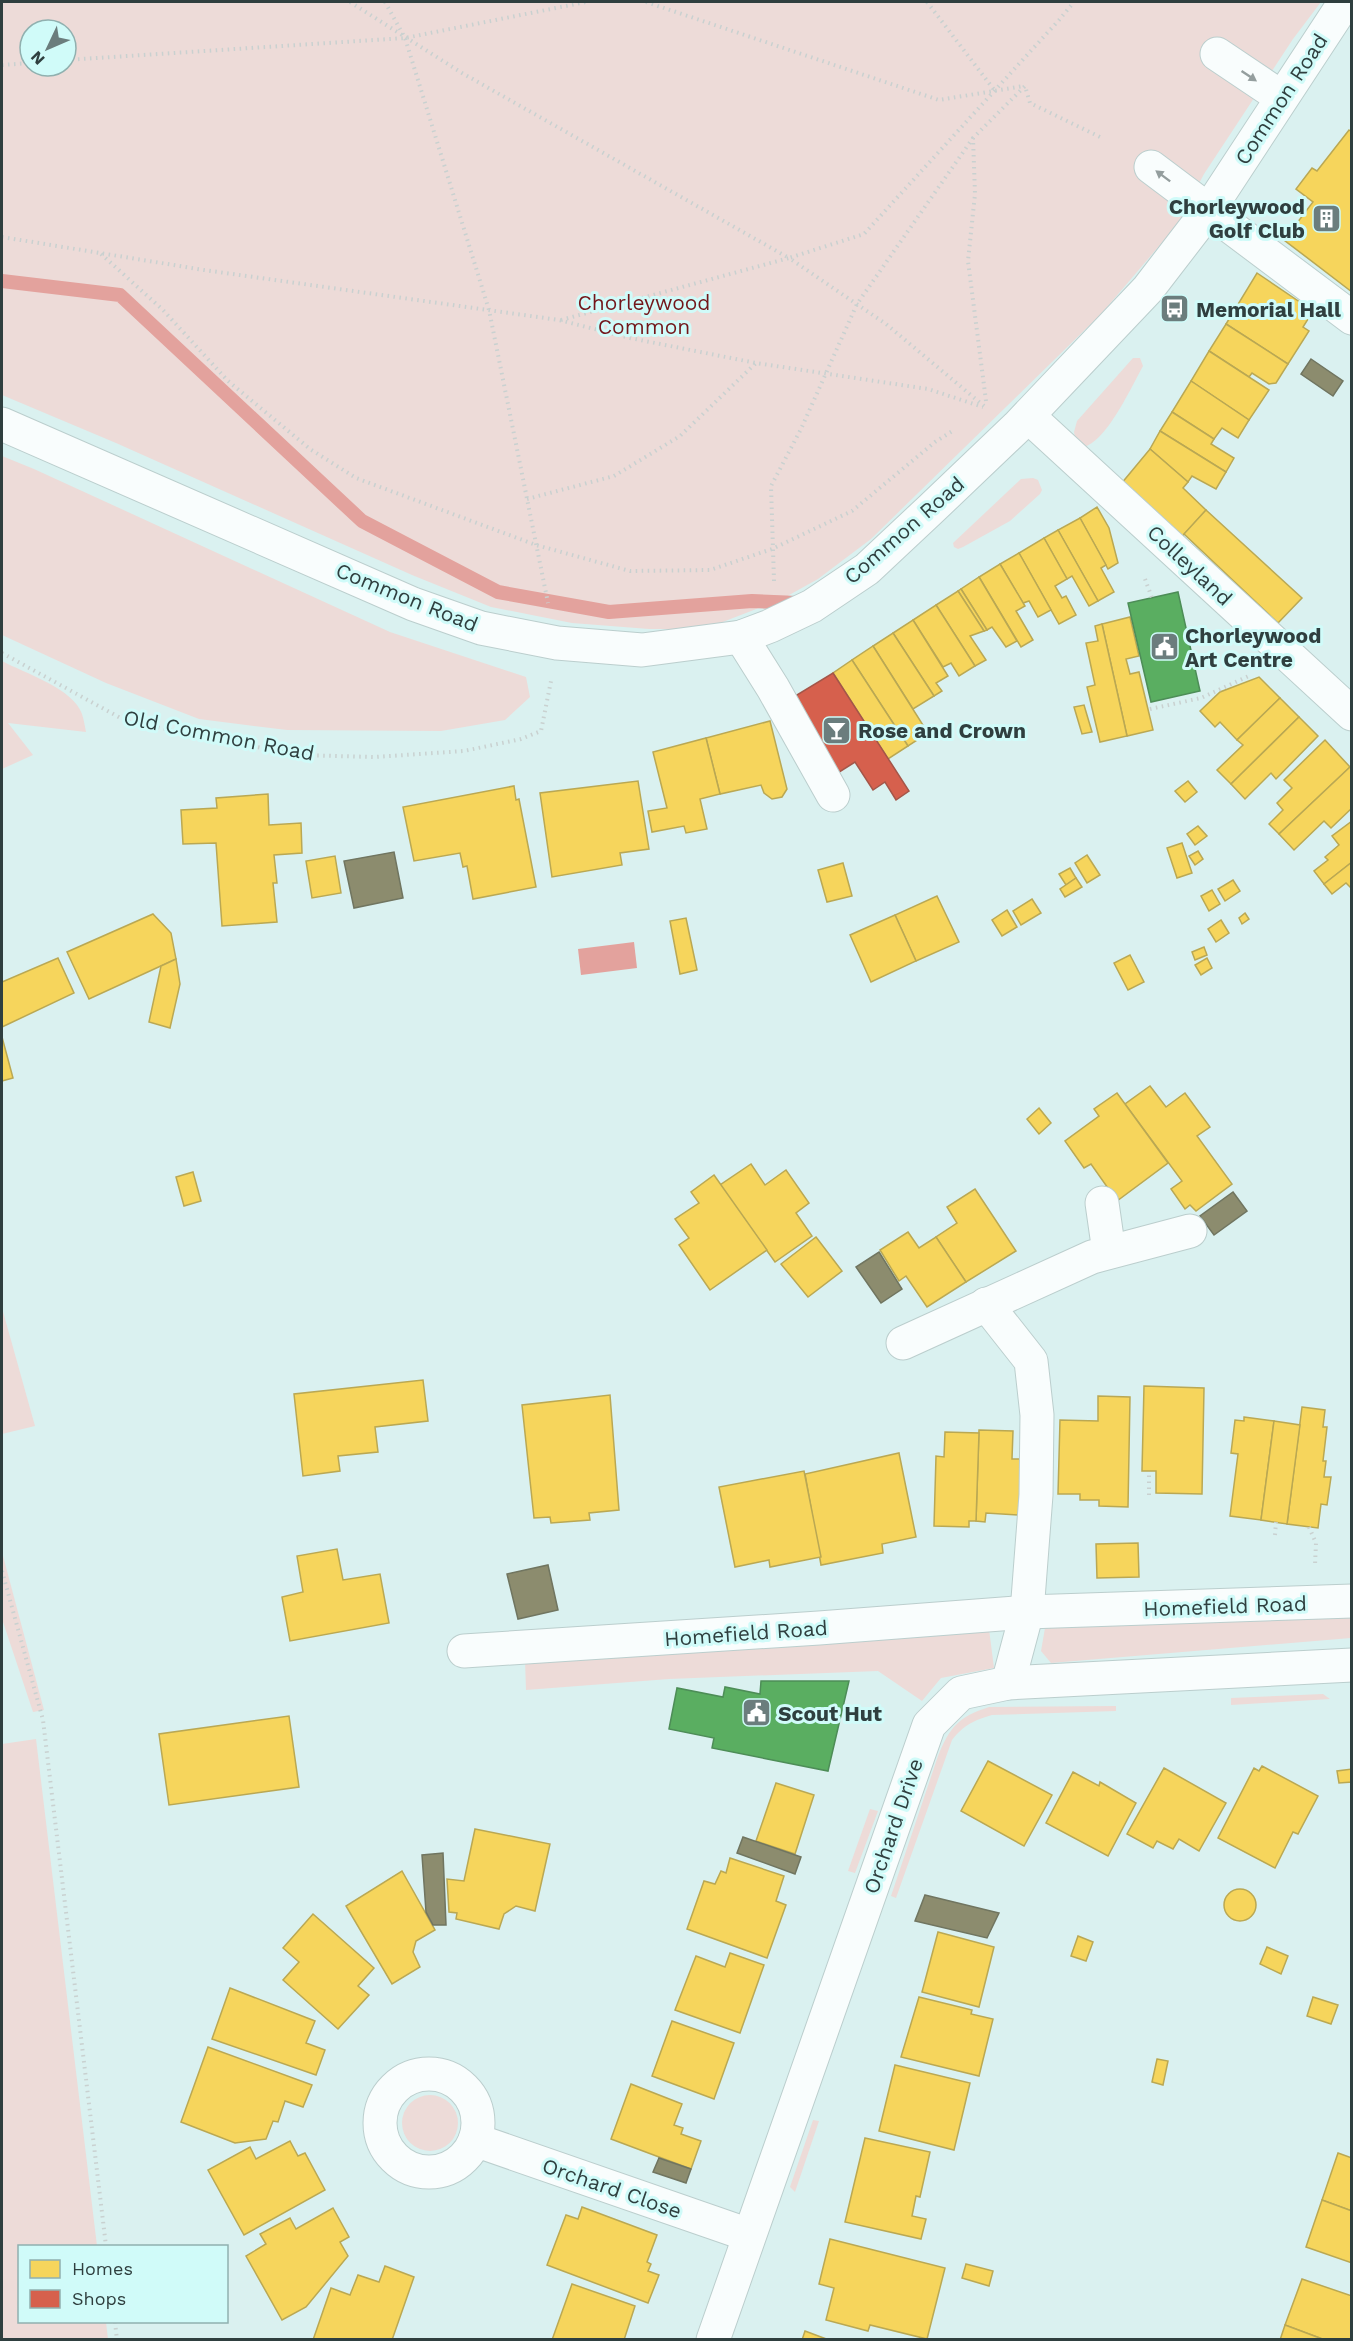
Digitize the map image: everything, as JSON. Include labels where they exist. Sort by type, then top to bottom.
[{"type":"street","name":"Common Road","points":[[2,424],[413,604],[481,628],[557,643],[642,650],[755,632],[812,606],[867,569],[1029,416],[1148,289],[1208,211],[1345,2]]},
{"type":"street","points":[[1216,54],[1281,97]]},
{"type":"street","points":[[1151,167],[1352,318]]},
{"type":"street","name":"Colleyland","points":[[1029,416],[1352,714]]},
{"type":"street","points":[[755,632],[773,688],[833,795]]},
{"type":"street","points":[[1102,1203],[1109,1252]]},
{"type":"street","points":[[903,1343],[1092,1257],[1190,1231]]},
{"type":"street","points":[[986,1304],[1031,1361],[1037,1416],[1036,1496],[1027,1612],[1008,1683]]},
{"type":"street","name":"Homefield Road","points":[[465,1651],[819,1629],[1027,1612],[1352,1601]]},
{"type":"street","name":"Orchard Drive","points":[[713,2340],[929,1725],[961,1693],[1008,1683],[1352,1665]]},
{"type":"street","name":"Orchard Close","points":[[475,2140],[749,2235]]},
{"type":"path","points":[[350,2],[472,79],[789,258],[886,324],[987,408]]},
{"type":"path","points":[[385,2],[405,38],[489,310],[557,643]]},
{"type":"path","points":[[78,59],[405,38],[586,2]]},
{"type":"path","points":[[646,2],[939,100],[1025,86]]},
{"type":"path","points":[[927,2],[995,91]]},
{"type":"path","points":[[559,320],[789,258],[864,234],[1074,2]]},
{"type":"path","points":[[2,65],[18,64]]},
{"type":"path","points":[[1025,86],[1030,103],[1100,137]]},
{"type":"path","points":[[755,632],[775,602],[771,486],[826,374],[857,304],[973,138],[1025,86]]},
{"type":"path","points":[[973,138],[975,194],[968,261],[987,408]]},
{"type":"path","points":[[2,237],[559,320],[630,338],[756,363],[928,389],[987,408]]},
{"type":"path","points":[[100,253],[163,310],[228,381],[310,449],[356,478],[536,545],[630,571],[710,570],[772,549],[852,511],[935,442],[961,425]]},
{"type":"path","points":[[527,499],[614,476],[680,436],[756,363]]},
{"type":"path","points":[[979,414],[987,408]]},
{"type":"path","name":"Old Common Road","points":[[2,653],[126,721],[297,755],[375,757],[464,751],[521,739],[541,731],[557,643]]},
{"type":"path","points":[[1150,709],[1201,698],[1255,673],[1281,650]]},
{"type":"path","points":[[1149,1471],[1149,1496]]},
{"type":"path","points":[[1275,1536],[1276,1522]]},
{"type":"path","points":[[1309,1527],[1316,1543],[1315,1574]]},
{"type":"path","points":[[2,1571],[43,1720],[106,2245]]},
{"type":"path","points":[[115,2323],[117,2340]]},
{"type":"green space","name":"Chorleywood Common","points":[[2,2],[1321,2],[1293,39],[1204,174],[1177,225],[1102,313],[871,539],[818,579],[782,599],[715,625],[684,629],[649,629],[572,623],[491,607],[412,575],[116,443],[2,395]]},
{"type":"green space","points":[[1133,358],[1140,358],[1143,366],[1125,399],[1101,435],[1083,447],[1076,442],[1074,432],[1077,421]]},
{"type":"green space","points":[[2,456],[390,632],[526,677],[530,697],[505,720],[441,731],[287,730],[199,719],[106,683],[2,635]]},
{"type":"green space","points":[[1021,479],[1038,480],[1042,490],[1040,494],[1010,521],[963,547],[958,549],[954,547],[953,543]]},
{"type":"green space","points":[[2,661],[47,682],[69,696],[82,714],[86,732],[8,723],[33,755],[2,769]]},
{"type":"green space","points":[[2,1308],[35,1426],[2,1434]]},
{"type":"green space","points":[[2,1552],[44,1710],[33,1712],[2,1619]]},
{"type":"green space","points":[[1351,1617],[1351,1638],[1051,1663],[1041,1651],[1045,1628]]},
{"type":"green space","points":[[989,1629],[994,1668],[941,1678],[922,1701],[878,1671],[669,1679],[526,1690],[525,1660]]},
{"type":"green space","points":[[1323,1694],[1330,1699],[1231,1705],[1231,1698]]},
{"type":"green space","points":[[1116,1706],[1116,1711],[992,1715],[975,1721],[961,1730],[952,1740],[896,1898],[891,1896],[938,1756],[956,1724],[989,1707]]},
{"type":"green space","points":[[36,1739],[97,2245],[18,2245],[18,2323],[106,2323],[108,2339],[2,2339],[2,1744]]},
{"type":"green space","points":[[870,1809],[878,1811],[855,1873],[848,1871]]},
{"type":"green space","points":[[430,2095],[441,2097],[450,2103],[456,2112],[458,2123],[456,2134],[450,2143],[441,2149],[430,2151],[419,2149],[410,2143],[404,2134],[402,2123],[404,2112],[410,2103],[419,2097]]},
{"type":"green space","points":[[813,2120],[819,2121],[795,2192],[790,2187]]},
{"type":"shaded area","points":[[634,942],[637,968],[581,975],[578,949]]},
{"type":"building: Homes","name":"Chorleywood Golf Club","points":[[1349,130],[1352,132],[1352,292],[1284,240],[1313,202],[1296,189],[1312,168],[1317,171]]},
{"type":"building: Homes","points":[[1257,273],[1313,311],[1303,327],[1309,331],[1288,364],[1226,324]]},
{"type":"building: Homes","points":[[1226,324],[1288,364],[1276,383],[1269,384],[1252,373],[1249,377],[1209,351]]},
{"type":"building: Homes","points":[[1209,351],[1269,390],[1249,420],[1191,381]]},
{"type":"building: Homes","points":[[1191,381],[1249,420],[1238,438],[1222,428],[1214,439],[1172,412]]},
{"type":"building: Homes","points":[[1172,412],[1214,439],[1211,444],[1234,458],[1226,472],[1160,431]]},
{"type":"building: Homes","points":[[1160,431],[1226,472],[1216,489],[1192,476],[1188,482],[1150,449]]},
{"type":"building: Homes","points":[[1150,449],[1188,482],[1183,488],[1206,510],[1180,539],[1121,484]]},
{"type":"building: Homes","points":[[1097,507],[1109,528],[1118,563],[1108,569],[1080,518]]},
{"type":"building: Homes","points":[[1206,510],[1302,598],[1278,623],[1184,534]]},
{"type":"building: Homes","points":[[1080,518],[1106,565],[1101,568],[1114,592],[1098,601],[1058,530]]},
{"type":"building: Homes","points":[[1058,530],[1098,601],[1089,606],[1072,576],[1067,579],[1044,538]]},
{"type":"building: Homes","points":[[1044,538],[1067,579],[1055,586],[1062,598],[1066,596],[1076,615],[1059,624],[1019,553]]},
{"type":"building: Homes","points":[[1019,553],[1051,610],[1038,617],[1029,601],[1023,603],[1000,564]]},
{"type":"building: Homes","points":[[1000,564],[1025,606],[1016,611],[1033,640],[1021,647],[979,577]]},
{"type":"building: Homes","points":[[979,577],[1017,641],[1006,647],[992,627],[987,630],[961,589]]},
{"type":"building: Homes","points":[[961,589],[987,630],[984,631],[958,591]]},
{"type":"building: Homes","points":[[958,591],[984,631],[970,636],[986,660],[975,666],[936,605]]},
{"type":"building: Homes","points":[[936,605],[975,666],[959,676],[951,663],[943,667],[913,620]]},
{"type":"building: Homes","points":[[1130,617],[1139,656],[1126,659],[1130,674],[1139,672],[1153,730],[1127,736],[1102,624]]},
{"type":"building: Homes","points":[[913,620],[948,676],[936,683],[942,691],[934,696],[893,633]]},
{"type":"building: Homes","points":[[1102,624],[1127,736],[1100,742],[1087,687],[1095,685],[1086,643],[1098,641],[1095,626]]},
{"type":"building: Homes","points":[[893,633],[934,696],[913,709],[873,646]]},
{"type":"building: Homes","points":[[873,646],[928,733],[908,746],[852,660]]},
{"type":"building: Homes","points":[[852,660],[908,746],[888,759],[833,673]]},
{"type":"building: Homes","points":[[1259,677],[1280,698],[1237,740],[1220,722],[1215,727],[1200,711],[1220,692]]},
{"type":"building: Homes","points":[[1280,698],[1299,717],[1231,784],[1217,770],[1243,745],[1237,740]]},
{"type":"building: Homes","points":[[1084,705],[1092,732],[1082,734],[1074,707]]},
{"type":"building: Homes","points":[[1299,717],[1318,736],[1276,779],[1271,773],[1245,799],[1231,784]]},
{"type":"building: Homes","points":[[770,721],[787,789],[782,797],[772,799],[764,793],[761,785],[720,794],[706,738]]},
{"type":"building: Homes","points":[[706,738],[720,794],[700,799],[707,829],[686,833],[684,826],[652,832],[648,811],[667,808],[653,752]]},
{"type":"building: Homes","points":[[1325,740],[1350,767],[1279,834],[1269,824],[1283,810],[1277,803],[1292,788],[1284,780]]},
{"type":"building: Homes","points":[[1350,767],[1352,769],[1352,808],[1331,828],[1324,821],[1294,850],[1279,834]]},
{"type":"building: Homes","points":[[638,781],[649,849],[620,853],[622,865],[552,877],[540,793]]},
{"type":"building: Homes","points":[[1188,781],[1197,792],[1185,802],[1175,791]]},
{"type":"building: Homes","points":[[514,786],[516,800],[519,799],[536,887],[473,899],[467,866],[463,867],[460,853],[414,861],[403,807]]},
{"type":"building: Homes","points":[[268,794],[269,825],[301,823],[302,853],[274,855],[277,883],[273,883],[277,922],[222,926],[216,843],[183,844],[181,810],[217,808],[216,798]]},
{"type":"building: Homes","points":[[1352,821],[1352,862],[1324,884],[1314,871],[1328,860],[1325,857],[1339,845],[1332,836]]},
{"type":"building: Homes","points":[[1198,826],[1207,836],[1195,845],[1187,834]]},
{"type":"building: Homes","points":[[1182,843],[1192,873],[1177,878],[1167,848]]},
{"type":"building: Homes","points":[[1198,851],[1203,859],[1195,865],[1189,856]]},
{"type":"building: Homes","points":[[1087,855],[1100,875],[1087,883],[1075,863]]},
{"type":"building: Homes","points":[[335,856],[341,893],[312,898],[306,861]]},
{"type":"building: Homes","points":[[1352,862],[1352,885],[1350,887],[1346,883],[1332,894],[1324,884]]},
{"type":"building: Homes","points":[[843,863],[852,896],[827,902],[818,870]]},
{"type":"building: Homes","points":[[1070,868],[1076,878],[1066,885],[1059,874]]},
{"type":"building: Homes","points":[[1076,878],[1082,887],[1065,897],[1060,889]]},
{"type":"building: Homes","points":[[1233,880],[1240,891],[1225,901],[1218,889]]},
{"type":"building: Homes","points":[[1212,890],[1220,904],[1209,911],[1201,896]]},
{"type":"building: Homes","points":[[937,896],[959,942],[916,961],[895,915]]},
{"type":"building: Homes","points":[[1032,899],[1041,913],[1021,925],[1013,911]]},
{"type":"building: Homes","points":[[1007,910],[1017,927],[1002,936],[992,920]]},
{"type":"building: Homes","points":[[1245,913],[1249,919],[1242,924],[1239,918]]},
{"type":"building: Homes","points":[[153,914],[171,933],[176,959],[89,999],[67,952]]},
{"type":"building: Homes","points":[[895,915],[916,961],[871,982],[850,935]]},
{"type":"building: Homes","points":[[686,918],[697,970],[680,974],[670,921]]},
{"type":"building: Homes","points":[[1221,920],[1229,933],[1216,942],[1208,929]]},
{"type":"building: Homes","points":[[1204,947],[1207,955],[1195,960],[1192,952]]},
{"type":"building: Homes","points":[[1130,955],[1144,982],[1128,990],[1114,963]]},
{"type":"building: Homes","points":[[58,958],[74,993],[2,1027],[2,982]]},
{"type":"building: Homes","points":[[1207,958],[1212,968],[1201,975],[1195,965]]},
{"type":"building: Homes","points":[[176,959],[180,984],[170,1028],[149,1022],[161,966]]},
{"type":"building: Homes","points":[[2,1037],[13,1078],[2,1081]]},
{"type":"building: Homes","points":[[1150,1086],[1166,1107],[1185,1093],[1210,1127],[1197,1136],[1232,1184],[1196,1211],[1190,1205],[1185,1209],[1171,1189],[1182,1181],[1125,1104]]},
{"type":"building: Homes","points":[[1117,1093],[1168,1163],[1117,1201],[1091,1164],[1084,1168],[1065,1141],[1099,1116],[1094,1109]]},
{"type":"building: Homes","points":[[1039,1108],[1051,1123],[1039,1134],[1027,1119]]},
{"type":"building: Homes","points":[[751,1164],[765,1185],[786,1170],[809,1203],[796,1213],[812,1236],[775,1262],[720,1185]]},
{"type":"building: Homes","points":[[193,1172],[201,1201],[184,1206],[176,1177]]},
{"type":"building: Homes","points":[[714,1175],[767,1250],[710,1290],[679,1245],[689,1238],[675,1219],[699,1203],[691,1192]]},
{"type":"building: Homes","points":[[975,1189],[1016,1251],[966,1282],[936,1237],[957,1223],[947,1207]]},
{"type":"building: Homes","points":[[908,1232],[919,1248],[936,1237],[966,1282],[927,1307],[906,1276],[899,1281],[880,1250]]},
{"type":"building: Homes","points":[[816,1237],[842,1271],[808,1297],[781,1264]]},
{"type":"building: Homes","points":[[423,1380],[428,1421],[375,1427],[378,1452],[338,1456],[340,1471],[303,1476],[294,1394]]},
{"type":"building: Homes","points":[[1144,1386],[1204,1388],[1202,1494],[1156,1493],[1156,1471],[1142,1471]]},
{"type":"building: Homes","points":[[610,1395],[619,1510],[589,1513],[590,1520],[551,1523],[550,1517],[534,1518],[522,1405]]},
{"type":"building: Homes","points":[[1098,1396],[1130,1397],[1128,1507],[1099,1506],[1099,1500],[1080,1500],[1080,1494],[1058,1494],[1060,1420],[1098,1421]]},
{"type":"building: Homes","points":[[1302,1407],[1325,1410],[1323,1427],[1327,1427],[1323,1461],[1326,1461],[1324,1477],[1331,1477],[1327,1505],[1321,1504],[1318,1528],[1287,1524]]},
{"type":"building: Homes","points":[[1244,1417],[1274,1421],[1261,1520],[1230,1516],[1238,1454],[1231,1453],[1235,1420],[1244,1421]]},
{"type":"building: Homes","points":[[1274,1421],[1300,1425],[1287,1524],[1261,1520]]},
{"type":"building: Homes","points":[[979,1430],[1013,1431],[1012,1459],[1021,1459],[1019,1515],[986,1513],[985,1522],[976,1521]]},
{"type":"building: Homes","points":[[945,1432],[979,1433],[976,1521],[969,1521],[969,1527],[934,1526],[936,1456],[944,1457]]},
{"type":"building: Homes","points":[[899,1453],[916,1537],[882,1544],[883,1553],[821,1565],[805,1474]]},
{"type":"building: Homes","points":[[804,1471],[821,1557],[770,1567],[769,1560],[735,1567],[719,1487]]},
{"type":"building: Homes","points":[[1138,1543],[1139,1577],[1097,1578],[1096,1544]]},
{"type":"building: Homes","points":[[337,1549],[343,1580],[380,1574],[389,1623],[290,1641],[282,1597],[303,1592],[297,1556]]},
{"type":"building: Homes","points":[[289,1716],[299,1787],[169,1805],[159,1734]]},
{"type":"building: Homes","points":[[988,1761],[1052,1795],[1024,1846],[961,1811]]},
{"type":"building: Homes","points":[[1262,1766],[1318,1796],[1298,1834],[1293,1832],[1275,1868],[1218,1838],[1254,1768],[1259,1771]]},
{"type":"building: Homes","points":[[1164,1768],[1226,1803],[1199,1851],[1179,1839],[1173,1849],[1157,1841],[1153,1848],[1127,1834]]},
{"type":"building: Homes","points":[[1352,1769],[1352,1782],[1339,1783],[1337,1771]]},
{"type":"building: Homes","points":[[1073,1772],[1099,1786],[1100,1782],[1136,1803],[1108,1856],[1046,1823]]},
{"type":"building: Homes","points":[[776,1783],[814,1795],[795,1854],[756,1841]]},
{"type":"building: Homes","points":[[475,1829],[550,1844],[535,1911],[516,1906],[504,1914],[499,1929],[456,1919],[457,1913],[449,1912],[447,1879],[464,1881]]},
{"type":"building: Homes","points":[[730,1858],[784,1876],[776,1901],[786,1905],[767,1958],[687,1929],[704,1881],[715,1884],[721,1871],[726,1873]]},
{"type":"building: Homes","points":[[402,1871],[435,1930],[416,1941],[413,1952],[420,1967],[392,1984],[346,1906]]},
{"type":"building: Homes","points":[[1240,1889],[1251,1894],[1256,1905],[1251,1916],[1240,1921],[1229,1916],[1224,1905],[1229,1894]]},
{"type":"building: Homes","points":[[313,1914],[374,1968],[358,1986],[369,1995],[338,2029],[283,1980],[299,1962],[283,1948]]},
{"type":"building: Homes","points":[[938,1932],[994,1947],[979,2007],[922,1992]]},
{"type":"building: Homes","points":[[1078,1936],[1093,1942],[1086,1961],[1071,1956]]},
{"type":"building: Homes","points":[[1267,1947],[1288,1956],[1281,1974],[1260,1964]]},
{"type":"building: Homes","points":[[730,1953],[764,1965],[740,2033],[675,2010],[696,1956],[725,1967]]},
{"type":"building: Homes","points":[[230,1988],[315,2021],[306,2043],[325,2050],[316,2075],[212,2039]]},
{"type":"building: Homes","points":[[919,1997],[972,2010],[971,2014],[993,2019],[979,2076],[901,2057]]},
{"type":"building: Homes","points":[[1313,1997],[1338,2005],[1331,2024],[1307,2016]]},
{"type":"building: Homes","points":[[672,2021],[734,2043],[714,2099],[652,2076]]},
{"type":"building: Homes","points":[[208,2047],[312,2085],[303,2107],[285,2101],[278,2122],[273,2121],[266,2139],[235,2143],[181,2122]]},
{"type":"building: Homes","points":[[1157,2059],[1168,2061],[1163,2085],[1152,2082]]},
{"type":"building: Homes","points":[[895,2065],[970,2083],[954,2150],[879,2131]]},
{"type":"building: Homes","points":[[631,2084],[682,2104],[674,2125],[683,2128],[681,2134],[701,2141],[691,2169],[611,2139]]},
{"type":"building: Homes","points":[[865,2138],[930,2152],[920,2197],[916,2196],[912,2216],[926,2219],[921,2239],[845,2222]]},
{"type":"building: Homes","points":[[290,2141],[298,2156],[305,2153],[325,2190],[244,2235],[208,2170],[250,2147],[256,2159]]},
{"type":"building: Homes","points":[[1338,2153],[1352,2158],[1352,2211],[1322,2200]]},
{"type":"building: Homes","points":[[1322,2200],[1352,2211],[1352,2263],[1306,2247]]},
{"type":"building: Homes","points":[[582,2207],[657,2235],[647,2262],[651,2264],[648,2271],[659,2275],[648,2303],[547,2265],[566,2215],[578,2219]]},
{"type":"building: Homes","points":[[333,2208],[349,2237],[340,2242],[348,2256],[306,2307],[282,2320],[246,2256],[266,2244],[260,2234],[290,2218],[296,2229]]},
{"type":"building: Homes","points":[[830,2239],[945,2268],[927,2339],[870,2325],[868,2331],[826,2320],[834,2288],[819,2284]]},
{"type":"building: Homes","points":[[966,2264],[993,2271],[989,2286],[962,2278]]},
{"type":"building: Homes","points":[[385,2266],[414,2277],[392,2340],[313,2340],[331,2288],[350,2295],[358,2275],[379,2282]]},
{"type":"building: Homes","points":[[1302,2279],[1352,2296],[1352,2340],[1325,2340],[1285,2325]]},
{"type":"building: Homes","points":[[572,2284],[635,2306],[624,2340],[552,2340]]},
{"type":"building: Homes","points":[[1285,2325],[1325,2340],[1280,2340]]},
{"type":"building: Homes","points":[[805,2331],[829,2340],[802,2340]]},
{"type":"building: Shops","name":"Rose and Crown","points":[[833,673],[909,791],[896,800],[885,782],[873,790],[855,762],[833,776],[787,701]]},
{"type":"building: Public","name":"Chorleywood Art Centre","points":[[1178,592],[1200,691],[1151,702],[1128,603]]},
{"type":"building: Public","name":"Scout Hut","points":[[761,1681],[849,1681],[828,1771],[712,1748],[714,1738],[669,1729],[677,1688],[723,1697],[725,1687],[760,1694]]},
{"type":"building: Industry","points":[[1311,359],[1343,381],[1333,396],[1301,374]]},
{"type":"building: Industry","points":[[394,852],[403,898],[354,908],[344,861]]},
{"type":"building: Industry","points":[[1233,1192],[1247,1211],[1214,1235],[1200,1216]]},
{"type":"building: Industry","points":[[879,1252],[902,1289],[881,1303],[856,1267]]},
{"type":"building: Industry","points":[[548,1565],[558,1610],[518,1619],[507,1574]]},
{"type":"building: Industry","points":[[743,1837],[801,1857],[795,1874],[737,1853]]},
{"type":"building: Industry","points":[[443,1853],[446,1925],[433,1925],[426,1912],[422,1855]]},
{"type":"building: Industry","points":[[925,1895],[999,1913],[987,1938],[915,1921]]},
{"type":"building: Industry","points":[[659,2158],[691,2169],[686,2183],[653,2172]]},
{"type":"waterway","points":[[2,281],[120,295],[362,521],[498,592],[609,612],[752,601],[798,603]]},
{"type":"place","name":"Chorleywood Golf Club","points":[[1326,218]]},
{"type":"place","name":"Memorial Hall","points":[[1175,309]]},
{"type":"place","name":"Chorleywood Art Centre","points":[[1164,647]]},
{"type":"place","name":"Rose and Crown","points":[[837,730]]},
{"type":"place","name":"Scout Hut","points":[[757,1713]]}]
